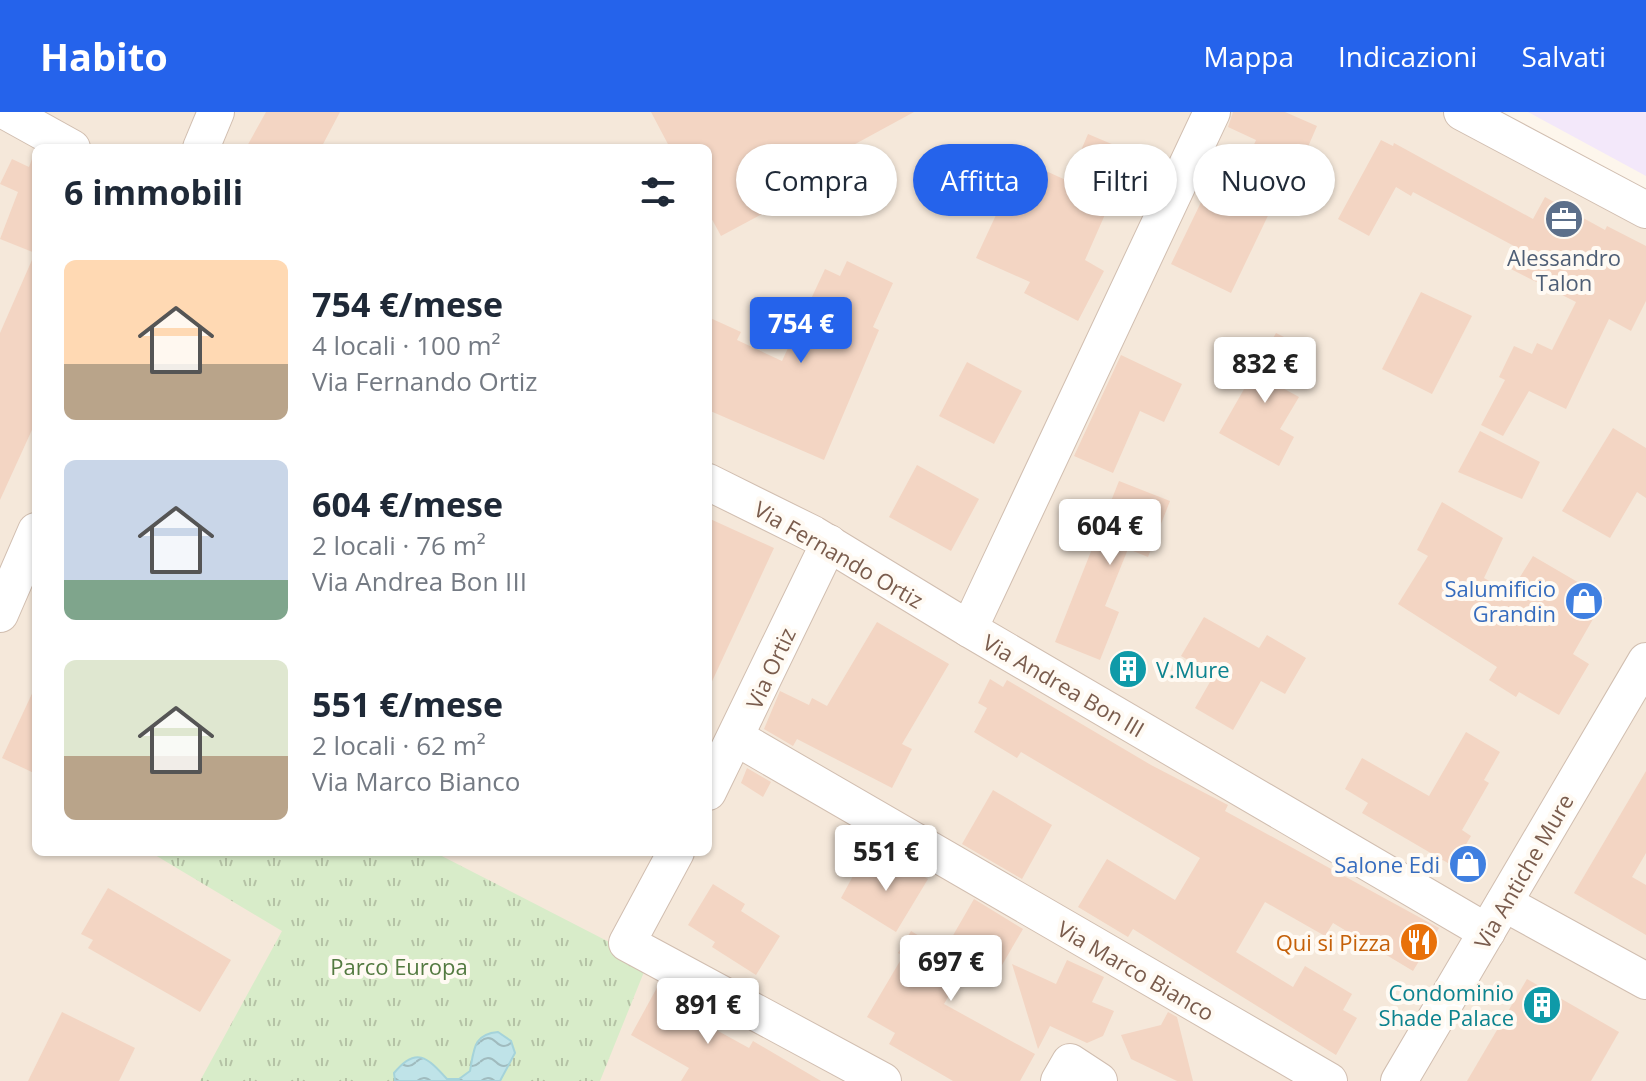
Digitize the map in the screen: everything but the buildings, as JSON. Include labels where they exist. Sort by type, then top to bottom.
[{"type":"street","points":[[7,112],[65,144]]},
{"type":"street","points":[[203,144],[216,112]]},
{"type":"street","name":"Via Andrea Bon III","points":[[1212,112],[969,629],[1495,918],[1646,981]]},
{"type":"street","points":[[1462,112],[1646,210]]},
{"type":"street","name":"Via Fernando Ortiz","points":[[712,484],[821,538],[969,629]]},
{"type":"street","name":"Via Ortiz","points":[[712,785],[737,738],[821,538]]},
{"type":"street","points":[[0,614],[32,540]]},
{"type":"street","name":"Via Antiche Mure","points":[[1399,1081],[1646,662]]},
{"type":"street","name":"Via Marco Bianco","points":[[737,738],[1329,1081]]},
{"type":"street","points":[[674,856],[627,943],[883,1081]]},
{"type":"street","points":[[1059,1081],[1070,1062],[1099,1081]]},
{"type":"shaded area","points":[[0,112],[1500,112],[1646,194],[1646,1081],[0,1081]]},
{"type":"shaded area","points":[[1528,112],[1646,112],[1646,176]]},
{"type":"green space","name":"Parco Europa","points":[[157,856],[442,856],[648,962],[600,1081],[200,1081],[282,931]]},
{"type":"water","points":[[498,1032],[511,1041],[515,1053],[500,1081],[395,1081],[394,1073],[415,1057],[427,1060],[447,1079],[459,1079],[470,1071],[479,1040]]},
{"type":"place","name":"Alessandro Talon","points":[[1564,219]]},
{"type":"place","name":"Salumificio Grandin","points":[[1584,601]]},
{"type":"place","name":"V.Mure","points":[[1128,669]]},
{"type":"place","name":"Salone Edi","points":[[1468,864]]},
{"type":"place","name":"Qui si Pizza","points":[[1419,942]]},
{"type":"place","name":"Condominio Shade Palace","points":[[1542,1005]]}]
